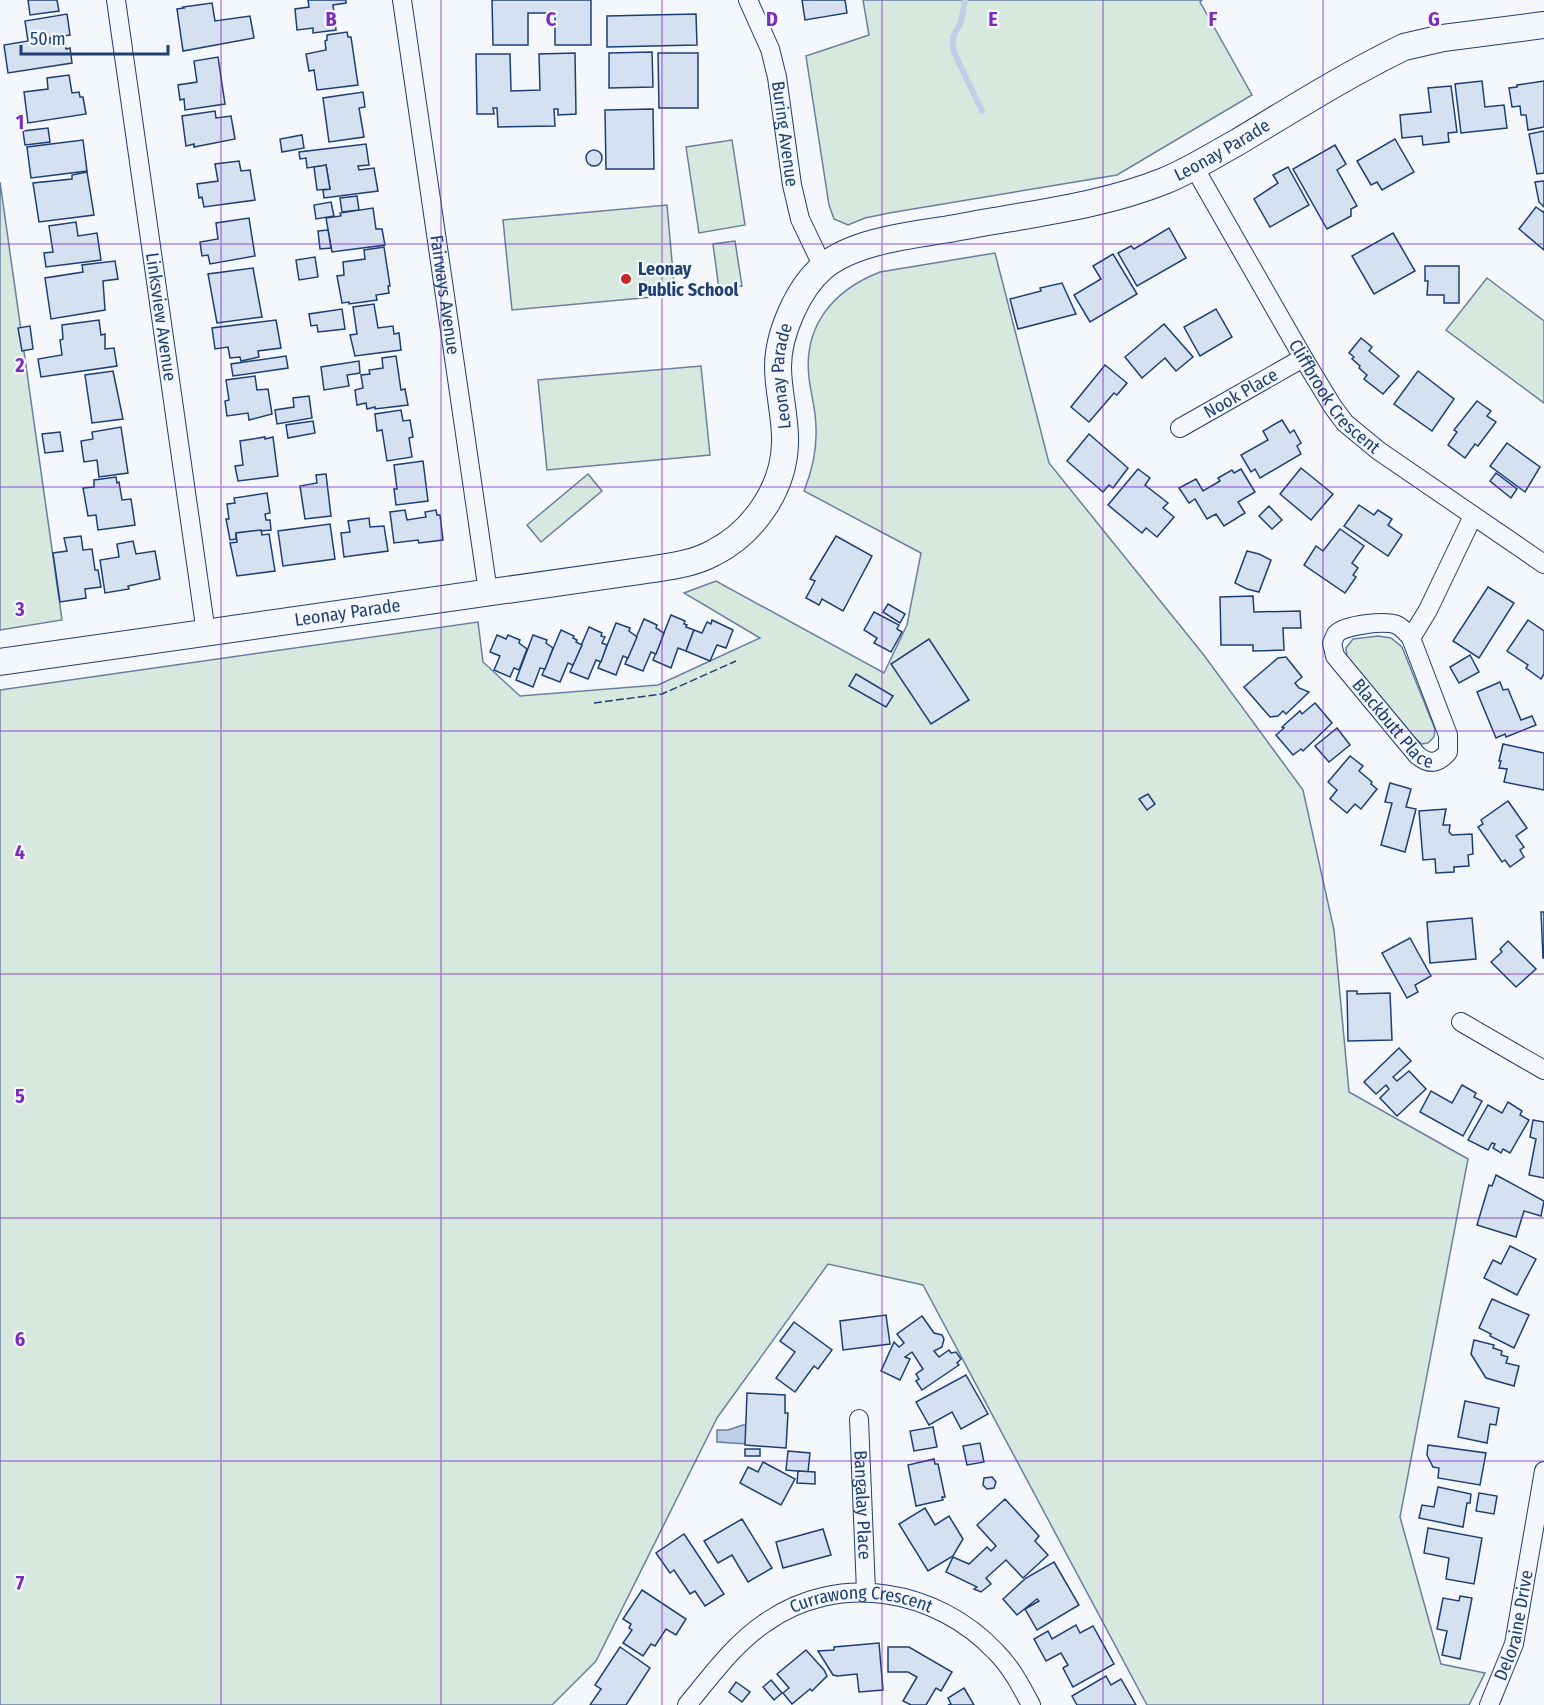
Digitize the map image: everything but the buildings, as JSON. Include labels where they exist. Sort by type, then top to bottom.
[{"type":"street","name":"Linksview Avenue","points":[[116,0],[206,633]]},
{"type":"street","name":"Fairways Avenue","points":[[402,0],[488,592]]},
{"type":"street","name":"Buring Avenue","points":[[748,0],[770,49],[777,77],[792,185],[800,219],[823,267]]},
{"type":"street","name":"Leonay Parade","points":[[0,662],[680,565],[713,553],[743,532],[771,497],[780,473],[785,445],[778,368],[781,346],[793,309],[807,286],[823,267],[841,256],[885,241],[1098,201],[1147,188],[1194,167],[1404,47],[1443,38],[1544,25]]},
{"type":"street","name":"Cliffbrook Crescent","points":[[1194,167],[1333,407],[1359,436],[1544,564]]},
{"type":"street","name":"Nook Place","points":[[1180,428],[1303,358]]},
{"type":"street","points":[[1411,638],[1428,610],[1473,516]]},
{"type":"street","name":"Blackbutt Place","points":[[1393,624],[1403,628],[1411,638],[1448,735],[1448,752],[1430,763],[1417,755],[1335,656],[1332,649],[1336,634],[1351,626],[1393,624]]},
{"type":"street","points":[[1461,1022],[1544,1070]]},
{"type":"street","name":"Bangalay Place","points":[[859,1419],[867,1591]]},
{"type":"street","name":"Deloraine Drive","points":[[1490,1705],[1514,1644],[1544,1472]]},
{"type":"street","name":"Currawong Crescent","points":[[687,1705],[733,1650],[767,1621],[810,1600],[867,1591],[925,1603],[963,1624],[998,1653],[1008,1665],[1031,1705]]},
{"type":"shaded area","points":[[863,0],[1202,0],[1200,2],[1252,95],[1117,175],[889,213],[865,218],[848,225],[834,219],[829,205],[806,56],[869,35]]},
{"type":"shaded area","points":[[732,140],[745,225],[699,233],[686,147]]},
{"type":"shaded area","points":[[0,182],[62,620],[0,630]]},
{"type":"shaded area","points":[[667,205],[675,295],[512,310],[503,220]]},
{"type":"shaded area","points":[[735,241],[742,286],[719,289],[713,244]]},
{"type":"shaded area","points":[[995,253],[1049,463],[1203,654],[1303,790],[1334,930],[1349,1092],[1468,1159],[1400,1517],[1441,1664],[1485,1673],[1469,1705],[1147,1705],[923,1285],[828,1264],[717,1418],[596,1661],[552,1705],[0,1705],[0,690],[478,622],[483,662],[520,696],[658,685],[760,638],[684,593],[716,581],[884,673],[907,625],[921,553],[804,491],[816,444],[808,359],[811,342],[825,312],[836,299],[863,280],[880,272]]},
{"type":"shaded area","points":[[1487,278],[1544,321],[1544,403],[1446,330]]},
{"type":"shaded area","points":[[701,366],[710,455],[547,470],[538,380]]},
{"type":"shaded area","points":[[588,474],[602,491],[541,542],[527,525]]},
{"type":"shaded area","points":[[1378,636],[1391,638],[1402,647],[1435,729],[1434,737],[1428,743],[1422,744],[1416,739],[1347,657],[1346,648],[1353,639]]},
{"type":"water","points":[[747,1425],[747,1444],[717,1442],[717,1430],[728,1430]]},
{"type":"waterway","points":[[965,0],[961,22],[953,37],[953,50],[982,111]]},
{"type":"fence","points":[[594,703],[662,694],[736,661]]},
{"type":"place","name":"Leonay Public School","points":[[626,279]]}]
